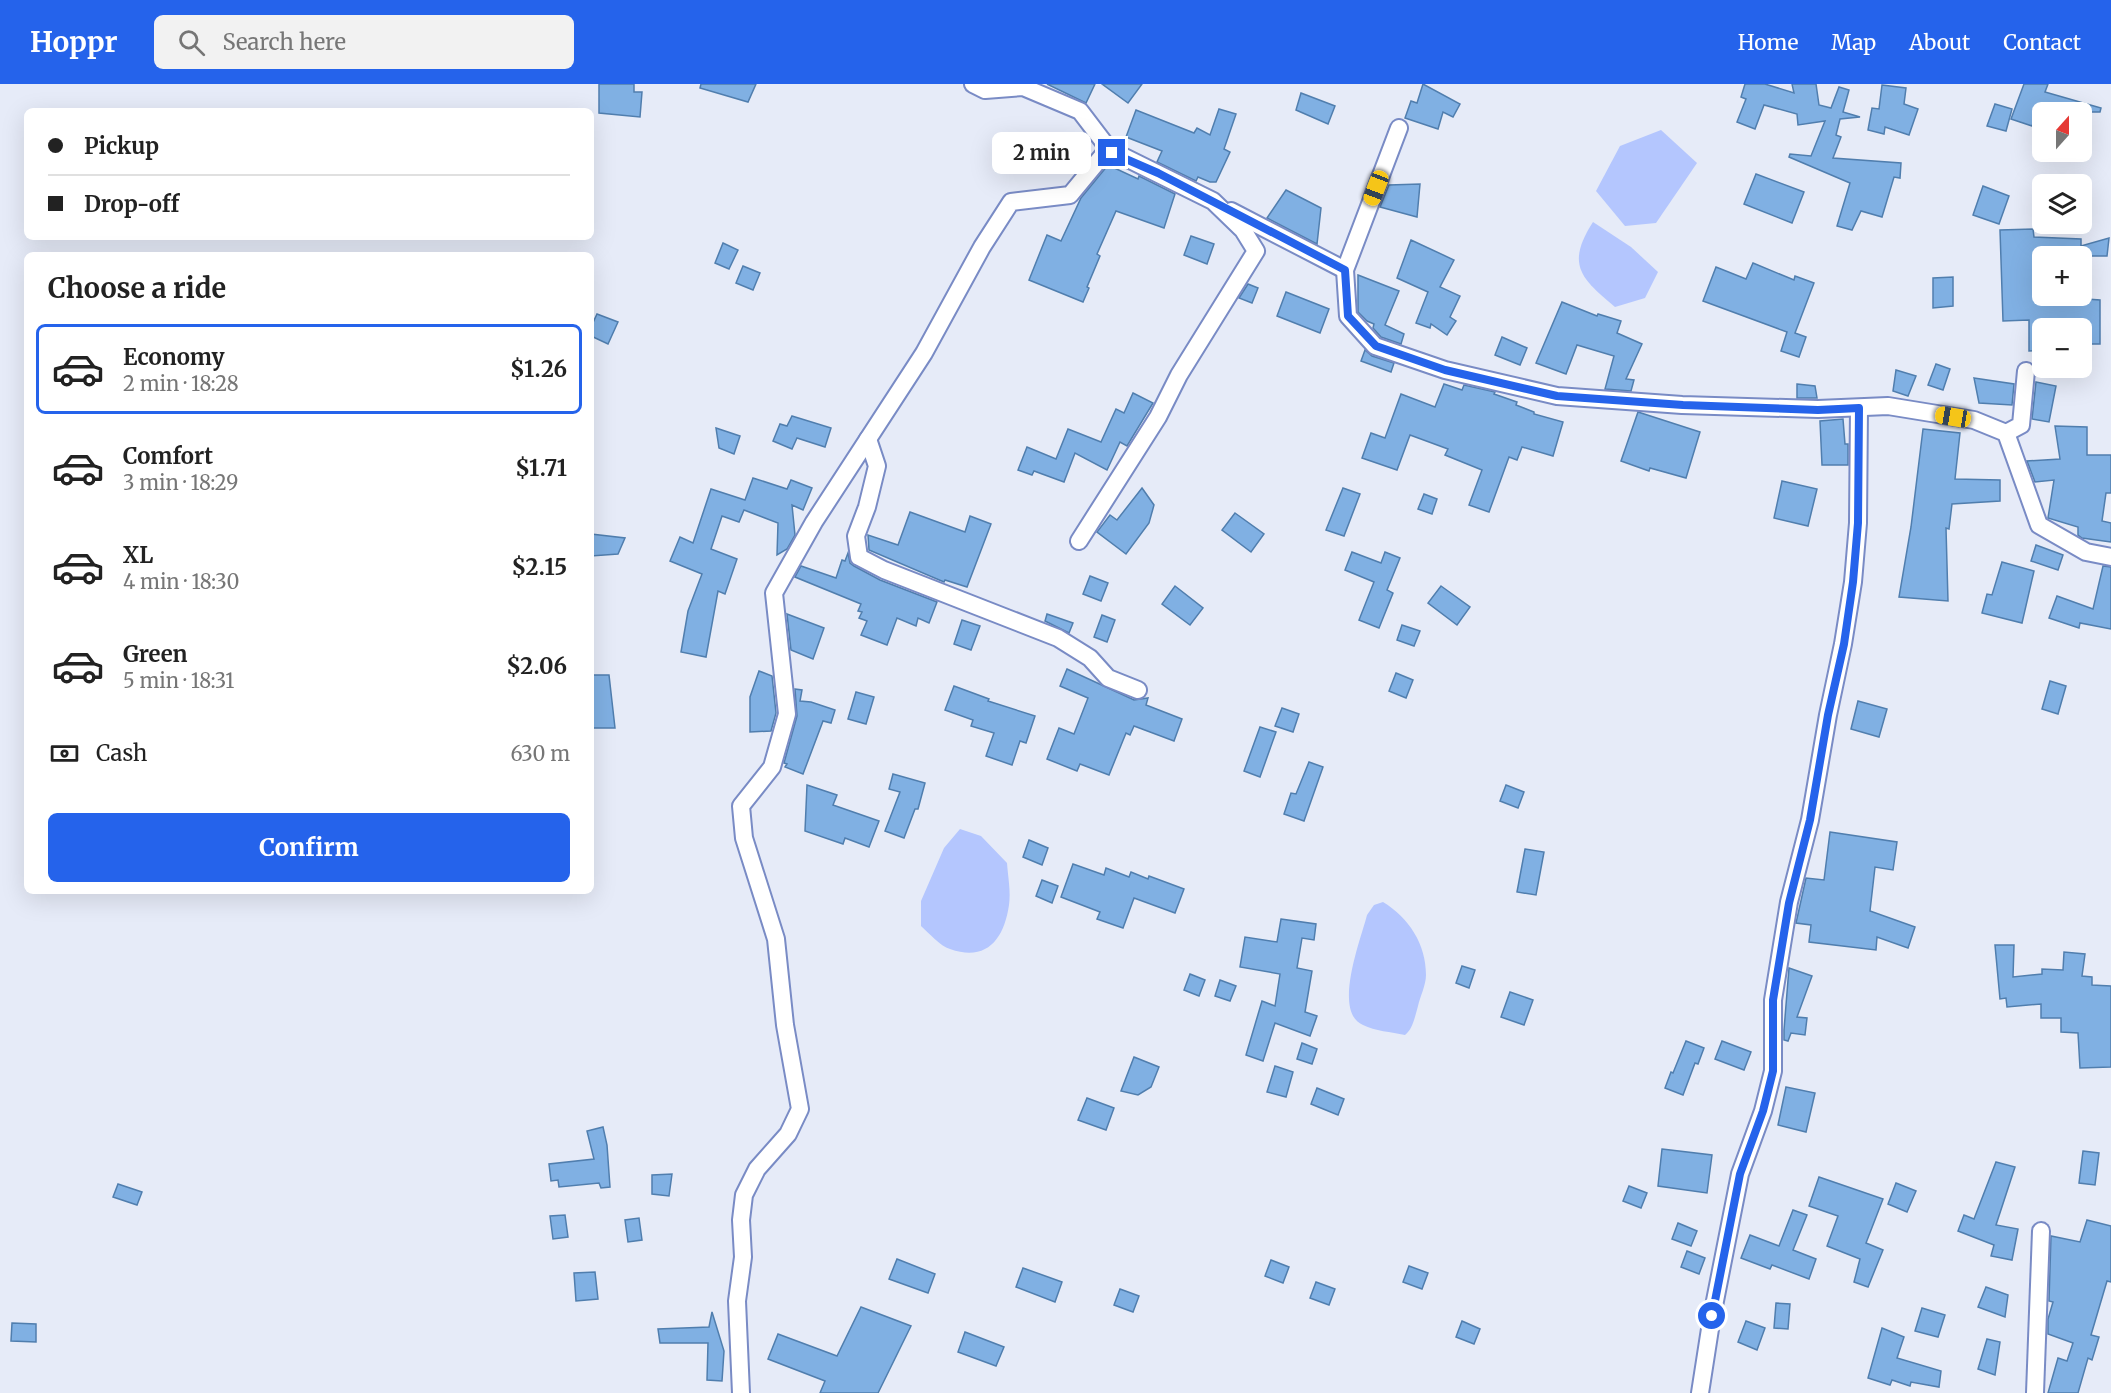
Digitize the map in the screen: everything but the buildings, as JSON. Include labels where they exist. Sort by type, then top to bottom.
[{"type":"street","points":[[973,84],[985,90],[1023,87],[1080,111],[1112,153],[1158,173],[1345,270]]},
{"type":"street","points":[[1399,128],[1345,270],[1348,316],[1376,346],[1445,370],[1557,396],[1683,405],[1818,410],[1888,406],[1974,420],[2006,433],[2039,525],[2086,552],[2111,557]]},
{"type":"street","points":[[741,1393],[737,1301],[743,1257],[741,1220],[744,1195],[757,1169],[788,1134],[800,1109],[785,1025],[776,939],[744,838],[741,806],[772,767],[787,714],[774,593],[814,522],[924,353],[982,247],[1011,202],[1070,195],[1108,148],[1213,201],[1243,230],[1256,251],[1179,375],[1158,417],[1079,541]]},
{"type":"street","points":[[2006,433],[2021,425],[2026,372]]},
{"type":"street","points":[[1700,1393],[1712,1316],[1740,1174],[1763,1111],[1773,1071],[1773,1000],[1789,903],[1810,820],[1828,715],[1844,644],[1853,582],[1858,523],[1859,408]]},
{"type":"street","points":[[868,439],[877,466],[867,507],[856,536],[859,557],[884,570],[1058,638],[1090,658],[1108,678],[1138,690]]},
{"type":"street","points":[[2035,1393],[2041,1231]]},
{"type":"water","points":[[1661,130],[1697,163],[1656,223],[1625,226],[1596,191],[1620,146]]},
{"type":"water","points":[[1593,222],[1631,247],[1658,272],[1645,298],[1615,307],[1586,278],[1579,260],[1580,249]]},
{"type":"water","points":[[960,829],[981,836],[1007,863],[1010,900],[1003,928],[991,945],[984,950],[974,952],[950,949],[921,926],[921,901],[944,848]]},
{"type":"water","points":[[1383,902],[1408,924],[1419,942],[1425,964],[1424,987],[1413,1022],[1405,1035],[1363,1025],[1354,1018],[1350,1006],[1351,974],[1367,915],[1374,905]]},
{"type":"route","points":[[1112,153],[1158,173],[1345,270],[1348,316],[1376,346],[1445,370],[1557,396],[1683,405],[1818,410],[1859,408],[1858,523],[1853,582],[1844,644],[1828,715],[1810,820],[1789,903],[1773,1000],[1773,1071],[1763,1111],[1740,1174],[1712,1316]]}]
